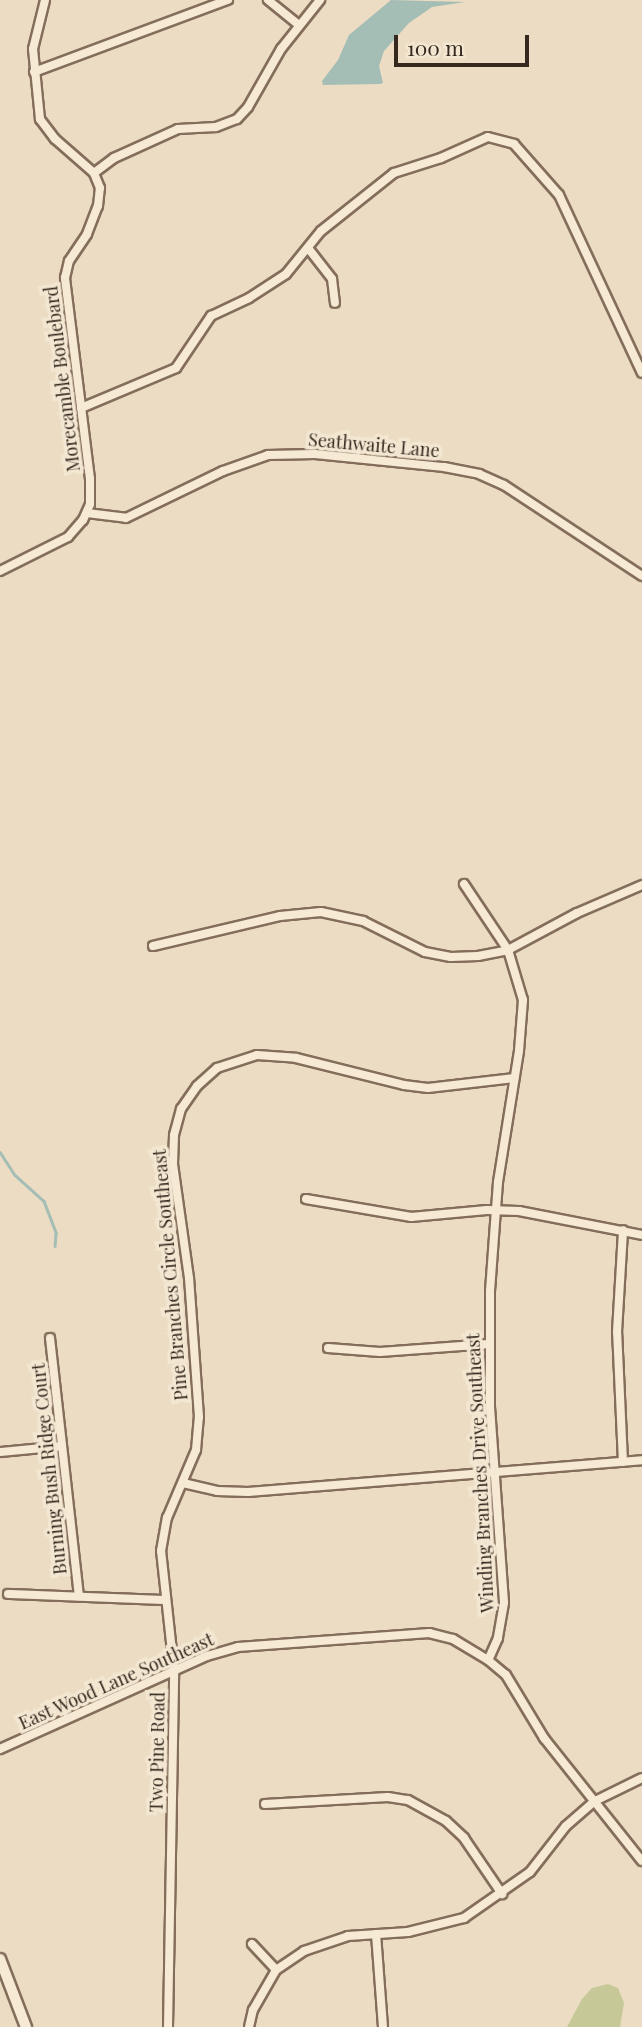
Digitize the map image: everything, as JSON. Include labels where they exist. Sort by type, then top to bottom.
[{"type":"street","points":[[45,0],[34,40],[38,109],[44,127],[94,173],[114,158],[178,129],[216,127],[237,119],[248,107],[275,59],[320,0]]},
{"type":"street","points":[[34,72],[228,0]]},
{"type":"street","points":[[268,0],[299,26]]},
{"type":"street","points":[[81,408],[176,368],[211,316],[275,282],[294,267],[321,231],[400,169],[441,158],[479,139],[506,139],[522,150],[559,195],[642,373]]},
{"type":"street","name":"Morecamble Boulebard","points":[[87,513],[91,493],[65,278],[69,261],[87,234],[98,206],[100,188],[94,173]]},
{"type":"street","points":[[308,248],[332,279],[335,303]]},
{"type":"street","name":"Seathwaite Lane","points":[[87,513],[126,518],[223,471],[268,455],[315,454],[444,467],[479,474],[505,485],[642,576]]},
{"type":"street","points":[[0,571],[68,537],[87,513]]},
{"type":"street","name":"Winding Branches Drive Southeast","points":[[464,884],[508,950],[523,1000],[495,1210],[489,1344],[494,1472],[504,1603],[498,1638],[488,1660]]},
{"type":"street","points":[[153,947],[280,916],[321,912],[363,920],[406,945],[438,955],[464,957],[508,950],[577,913],[642,885]]},
{"type":"street","name":"Pine Branches Circle Southeast","points":[[183,1483],[196,1450],[199,1401],[189,1278],[173,1150],[181,1109],[197,1086],[229,1063],[269,1054],[415,1087],[440,1088],[514,1078]]},
{"type":"street","points":[[306,1199],[411,1217],[495,1210],[642,1235]]},
{"type":"street","points":[[623,1230],[617,1332],[623,1462]]},
{"type":"street","name":"Burning Bush Ridge Court","points":[[50,1338],[79,1596]]},
{"type":"street","points":[[328,1348],[395,1352],[489,1344]]},
{"type":"street","points":[[0,1452],[62,1446]]},
{"type":"street","points":[[183,1483],[217,1491],[248,1492],[642,1460]]},
{"type":"street","name":"Two Pine Road","points":[[168,2027],[174,1670],[162,1539],[167,1518],[183,1483]]},
{"type":"street","points":[[8,1594],[166,1600]]},
{"type":"street","name":"East Wood Lane Southeast","points":[[0,1749],[174,1670],[238,1647],[409,1633],[453,1639],[488,1660],[506,1675],[544,1738],[642,1861]]},
{"type":"street","points":[[249,2027],[253,2010],[276,1970],[304,1951],[348,1936],[408,1932],[464,1918],[530,1872],[566,1826],[595,1801],[642,1778]]},
{"type":"street","points":[[264,1804],[388,1797],[408,1800],[446,1821],[464,1839],[502,1894]]},
{"type":"street","points":[[376,1934],[383,2027]]},
{"type":"street","points":[[251,1944],[276,1970]]},
{"type":"street","points":[[0,1959],[26,2027]]},
{"type":"green space","points":[[608,1984],[618,1988],[624,2003],[620,2027],[567,2027],[582,1999],[592,1988]]},
{"type":"water","points":[[391,0],[465,2],[432,7],[409,23],[384,51],[379,66],[383,83],[323,85],[322,81],[338,60],[349,35]]},
{"type":"waterway","points":[[0,1152],[15,1175],[44,1201],[56,1233],[55,1246]]}]
